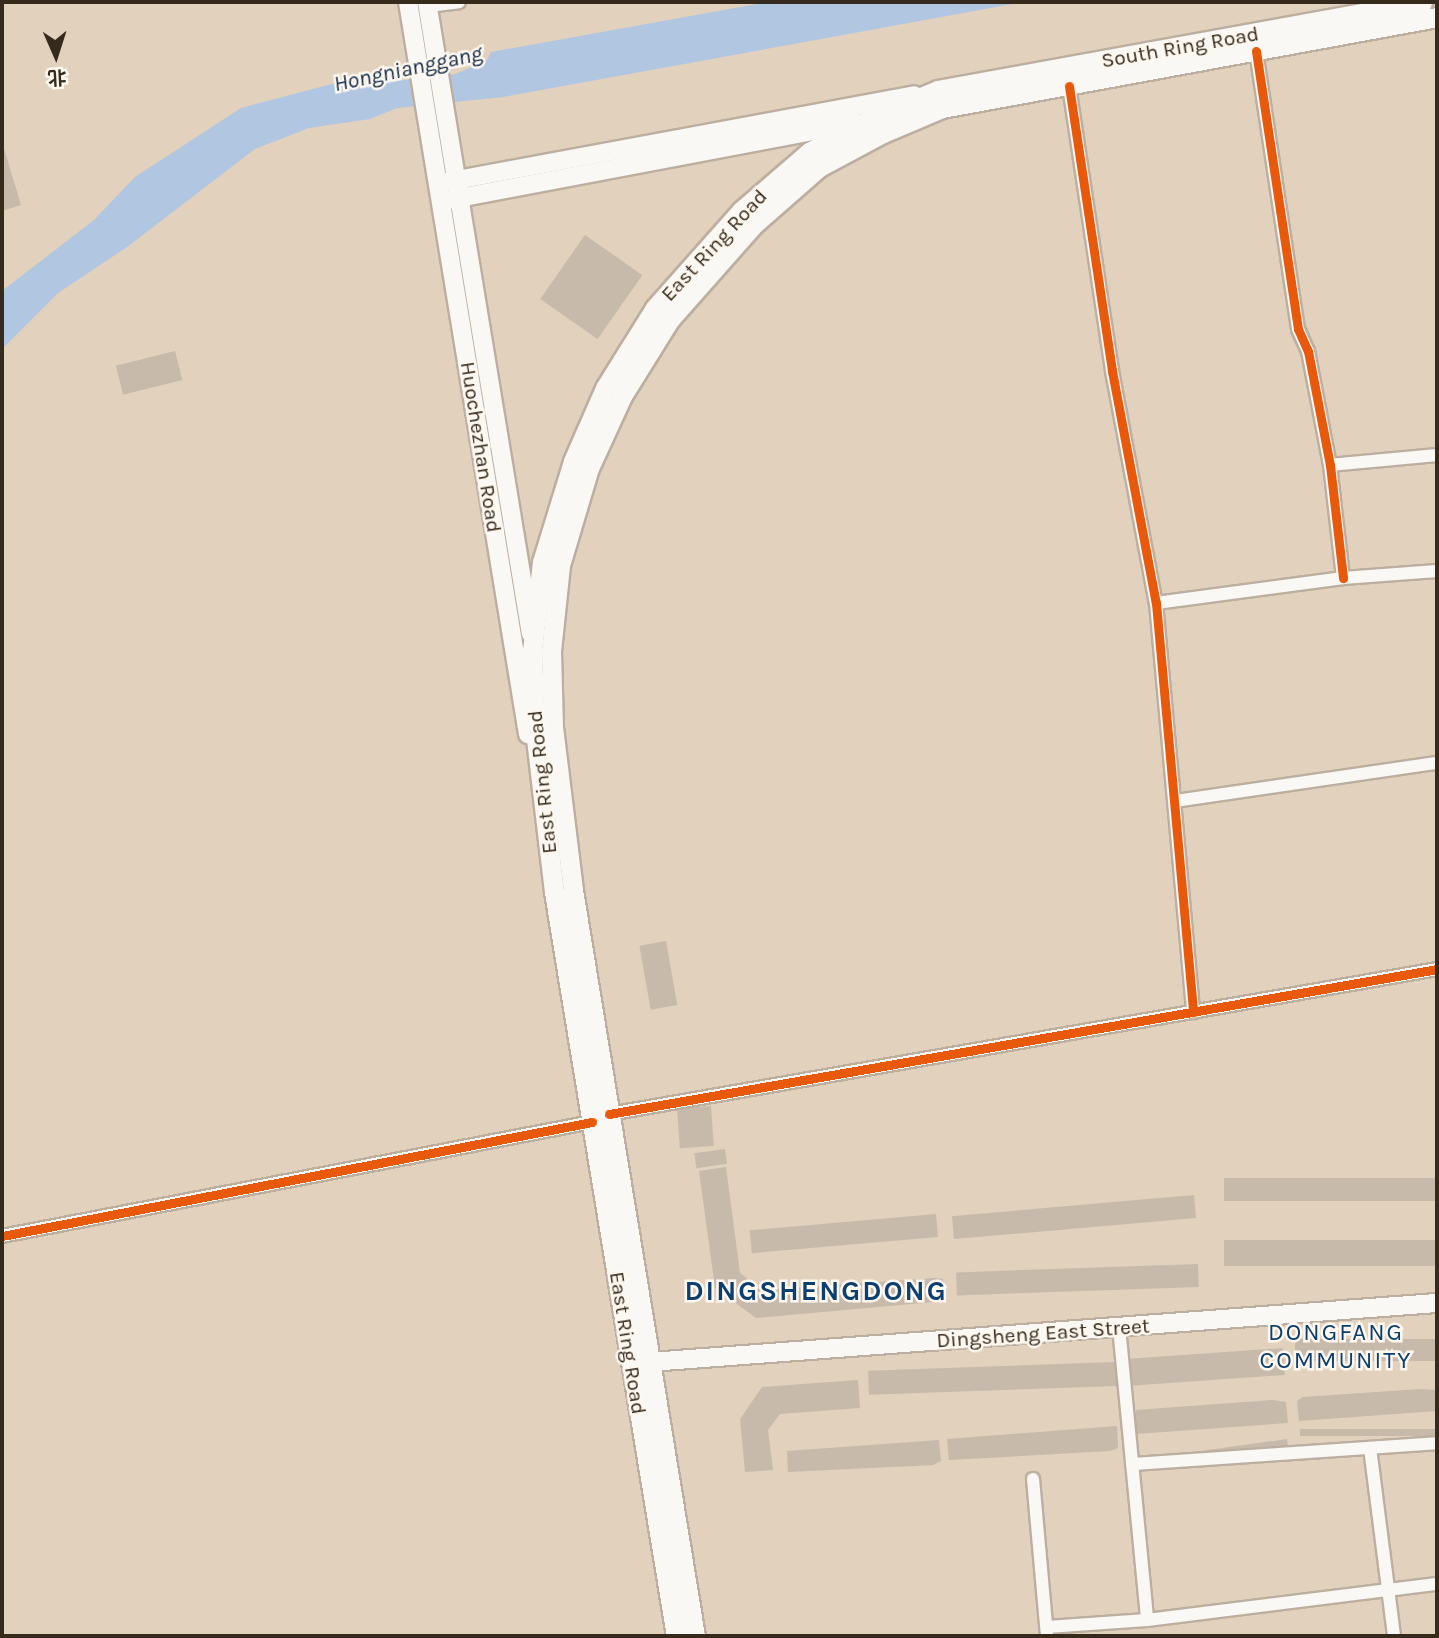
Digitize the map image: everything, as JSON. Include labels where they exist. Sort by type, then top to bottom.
[{"type":"main road","name":"Huochezhan Road","points":[[408,2],[426,111],[449,191],[533,646]]},
{"type":"main road","name":"South Ring Road","points":[[940,99],[1422,2]]},
{"type":"main road","name":"Huochezhan Road","points":[[427,4],[446,110],[449,191],[563,891]]},
{"type":"main road","name":"South Ring Road","points":[[940,99],[1069,86],[1437,17]]},
{"type":"main road","name":"East Ring Road","points":[[676,1636],[601,1118],[535,730],[533,646],[549,529],[573,461],[630,344],[677,281],[759,194],[809,152],[863,122],[940,99]]},
{"type":"main road","name":"East Ring Road","points":[[563,891],[554,729],[554,606],[567,534],[590,468],[622,396],[670,319],[771,207],[834,158],[940,99]]},
{"type":"main road","points":[[449,191],[940,99]]},
{"type":"main road","points":[[449,191],[863,122]]},
{"type":"main road","name":"East Ring Road","points":[[601,1118],[650,1363],[695,1636]]},
{"type":"main road","name":"Dingsheng East Street","points":[[650,1363],[1437,1303]]},
{"type":"street","points":[[427,4],[459,2]]},
{"type":"street","points":[[1256,51],[1298,329],[1308,351],[1330,465],[1343,578]]},
{"type":"street","points":[[1069,86],[1112,372],[1156,603],[1193,1012]]},
{"type":"street","points":[[1330,465],[1437,455]]},
{"type":"street","points":[[1156,603],[1343,578],[1437,571]]},
{"type":"street","points":[[1175,801],[1437,763]]},
{"type":"street","points":[[2,1236],[601,1118],[1437,970]]},
{"type":"street","points":[[1119,1327],[1147,1620]]},
{"type":"street","points":[[1132,1464],[1437,1443]]},
{"type":"street","points":[[1370,1448],[1394,1636]]},
{"type":"street","points":[[1033,1479],[1047,1632],[1437,1584]]},
{"type":"water","points":[[768,2],[1024,2],[503,97],[397,108],[370,119],[309,128],[255,149],[127,247],[58,293],[2,349],[2,291],[94,220],[135,177],[241,108],[355,78],[378,83],[456,74],[487,60],[491,52]]},
{"type":"building","points":[[2,142],[21,205],[2,211]]},
{"type":"building","points":[[585,235],[642,275],[598,339],[540,299]]},
{"type":"building","points":[[175,351],[182,380],[123,395],[116,366]]},
{"type":"building","points":[[666,941],[677,1005],[651,1010],[639,946]]},
{"type":"building","points":[[711,1106],[714,1146],[680,1148],[677,1108]]},
{"type":"building","points":[[725,1149],[727,1164],[696,1168],[694,1153]]},
{"type":"building","points":[[726,1167],[740,1273],[762,1290],[935,1278],[943,1279],[945,1301],[756,1318],[715,1288],[699,1171]]},
{"type":"building","points":[[1224,1178],[1437,1178],[1437,1201],[1224,1201]]},
{"type":"building","points":[[1194,1195],[1196,1218],[954,1239],[952,1216]]},
{"type":"building","points":[[936,1214],[938,1237],[752,1253],[750,1230]]},
{"type":"building","points":[[1224,1240],[1437,1240],[1437,1266],[1224,1266]]},
{"type":"building","points":[[1198,1264],[1199,1287],[957,1295],[956,1272]]},
{"type":"building","points":[[1295,1339],[1437,1339],[1437,1361],[1295,1361]]},
{"type":"building","points":[[1283,1348],[1285,1375],[1130,1386],[1128,1359]]},
{"type":"building","points":[[1116,1362],[1117,1386],[869,1395],[868,1371]]},
{"type":"building","points":[[858,1380],[860,1408],[780,1414],[768,1430],[773,1470],[745,1472],[740,1419],[762,1387]]},
{"type":"building","points":[[1437,1390],[1437,1411],[1299,1421],[1297,1401],[1303,1397]]},
{"type":"building","points":[[1273,1400],[1286,1402],[1288,1423],[1136,1434],[1136,1410]]},
{"type":"building","points":[[1117,1426],[1118,1448],[1110,1451],[949,1460],[947,1439]]},
{"type":"building","points":[[1300,1429],[1437,1429],[1437,1436],[1300,1436]]},
{"type":"building","points":[[1287,1439],[1288,1446],[1184,1461],[1183,1454]]},
{"type":"building","points":[[939,1440],[941,1461],[933,1465],[788,1472],[787,1451]]},
{"type":"cycle path","points":[[1256,51],[1298,329],[1308,351],[1330,465],[1343,578]]},
{"type":"cycle path","points":[[1069,86],[1112,371],[1156,603],[1193,1012]]},
{"type":"cycle path","points":[[609,1114],[1437,969]]},
{"type":"cycle path","points":[[2,1236],[592,1122]]},
{"type":"district","name":"DINGSHENGDONG","points":[[816,1291]]},
{"type":"district","name":"DONGFANG COMMUNITY","points":[[1336,1347]]},
{"type":"water label","name":"Hongnianggang","points":[[408,69]]}]
